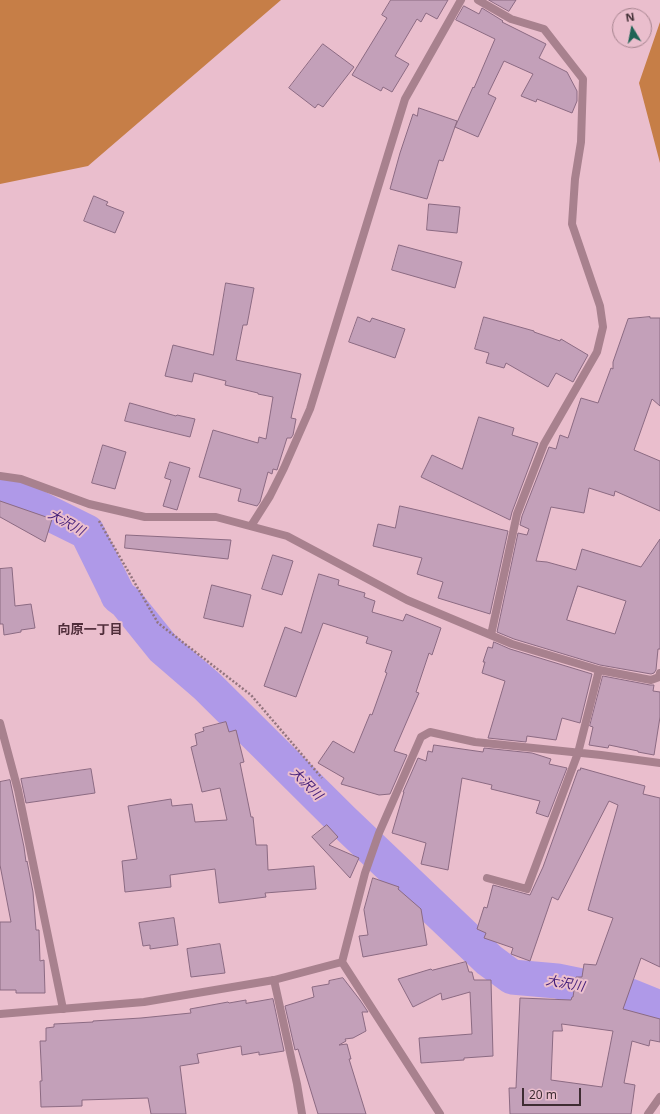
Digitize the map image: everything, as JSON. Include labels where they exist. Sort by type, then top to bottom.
[{"type":"street","points":[[251,526],[270,496],[310,409],[405,99],[461,0]]},
{"type":"street","points":[[478,0],[512,19],[544,29],[583,79],[580,142],[575,178],[572,224],[600,306],[603,327],[597,352],[544,444],[517,514],[491,635]]},
{"type":"street","points":[[0,476],[21,479],[89,504],[145,517],[216,517],[287,536],[407,600],[512,644],[599,670],[651,680],[658,677],[660,673]]},
{"type":"street","points":[[487,878],[527,889],[578,753],[599,670]]},
{"type":"street","points":[[0,723],[18,790],[63,1009]]},
{"type":"street","points":[[440,1114],[342,962],[365,873],[379,833],[421,737],[430,732],[475,742],[660,763]]},
{"type":"street","points":[[0,1014],[144,1002],[274,980],[342,962]]},
{"type":"street","points":[[274,980],[297,1084],[302,1114]]},
{"type":"street","points":[[648,1114],[660,1097]]},
{"type":"path","points":[[89,504],[158,623],[251,695],[322,778]]},
{"type":"shaded area","points":[[0,0],[281,0],[88,166],[0,184]]},
{"type":"shaded area","points":[[660,22],[660,163],[639,83]]},
{"type":"building","points":[[391,0],[448,0],[437,19],[426,13],[421,22],[417,19],[395,56],[409,64],[392,92],[383,87],[381,91],[352,75],[387,18],[382,15]]},
{"type":"building","points":[[489,0],[516,0],[509,11]]},
{"type":"building","points":[[464,6],[479,14],[482,8],[503,21],[502,22],[546,44],[539,58],[567,72],[577,91],[577,101],[572,113],[537,99],[536,102],[521,96],[533,74],[504,61],[488,94],[496,98],[478,137],[455,127],[495,39],[456,20]]},
{"type":"building","points":[[323,44],[354,67],[323,107],[318,104],[315,108],[289,88]]},
{"type":"building","points":[[419,108],[457,121],[443,161],[439,160],[427,199],[390,189],[413,114],[417,116]]},
{"type":"building","points":[[94,196],[108,202],[106,205],[124,212],[115,233],[84,221]]},
{"type":"building","points":[[429,204],[460,207],[457,233],[427,230]]},
{"type":"building","points":[[399,245],[462,262],[455,288],[392,270]]},
{"type":"building","points":[[226,283],[254,288],[247,325],[243,325],[236,360],[301,374],[291,418],[296,419],[293,435],[291,438],[287,438],[277,470],[273,469],[272,474],[268,472],[260,502],[257,506],[238,501],[241,489],[199,477],[213,430],[258,443],[259,437],[266,439],[273,397],[225,385],[226,381],[194,373],[192,382],[165,376],[173,345],[213,355]]},
{"type":"building","points":[[358,317],[370,322],[372,318],[405,329],[395,358],[349,342]]},
{"type":"building","points":[[484,317],[534,331],[560,341],[561,339],[588,355],[573,382],[556,373],[548,387],[506,363],[504,368],[486,363],[489,353],[475,349]]},
{"type":"building","points":[[650,317],[660,318],[660,406],[652,399],[634,450],[660,461],[660,511],[615,491],[614,496],[589,488],[584,513],[551,507],[536,561],[547,562],[576,570],[582,549],[641,567],[660,539],[660,649],[658,649],[656,670],[651,674],[600,665],[514,639],[497,632],[518,533],[527,535],[529,529],[520,525],[522,516],[549,447],[556,449],[560,435],[568,438],[581,398],[598,403],[611,368],[613,369],[613,362],[628,319]],"holes":[[[578,586],[626,601],[615,634],[567,620]]]},
{"type":"building","points":[[130,403],[176,416],[195,419],[190,437],[125,421]]},
{"type":"building","points":[[479,417],[514,428],[512,435],[538,443],[510,520],[421,477],[432,455],[462,469]]},
{"type":"building","points":[[103,445],[126,452],[115,489],[92,483]]},
{"type":"building","points":[[170,462],[190,468],[177,510],[163,506],[171,480],[165,478]]},
{"type":"building","points":[[0,501],[52,519],[45,542],[0,517]]},
{"type":"building","points":[[400,506],[508,531],[490,614],[438,598],[443,582],[417,574],[422,558],[373,546],[378,524],[395,528]]},
{"type":"building","points":[[126,535],[231,540],[228,559],[125,548]]},
{"type":"building","points":[[273,555],[293,561],[282,595],[262,589]]},
{"type":"building","points":[[12,568],[15,606],[31,604],[35,628],[4,635],[3,624],[0,624],[0,569]]},
{"type":"building","points":[[319,574],[339,580],[338,585],[365,593],[364,597],[375,601],[372,612],[403,621],[406,614],[441,628],[432,655],[429,653],[416,692],[419,693],[394,751],[407,755],[390,794],[379,795],[341,784],[344,778],[318,763],[333,741],[354,753],[370,714],[372,715],[387,673],[385,672],[392,651],[366,643],[368,637],[323,623],[296,697],[264,686],[285,627],[301,633]]},
{"type":"building","points":[[212,585],[251,595],[243,627],[204,618]]},
{"type":"building","points":[[494,642],[510,649],[592,674],[580,723],[562,718],[556,740],[527,736],[526,742],[488,738],[505,681],[482,673],[485,662],[483,662],[488,647],[492,648]]},
{"type":"building","points":[[603,676],[654,685],[653,691],[660,692],[660,717],[654,755],[609,745],[608,748],[589,745],[593,727],[590,726]]},
{"type":"building","points":[[226,722],[229,732],[236,730],[244,762],[240,763],[251,817],[253,817],[256,845],[267,845],[268,870],[314,866],[316,889],[265,893],[266,897],[219,903],[215,869],[170,875],[171,887],[125,892],[122,861],[137,859],[128,806],[171,799],[172,806],[192,804],[195,822],[227,820],[220,788],[202,792],[191,747],[197,745],[195,734],[204,731],[203,728]]},
{"type":"building","points":[[434,745],[483,752],[484,748],[532,753],[551,759],[549,764],[567,768],[548,817],[536,813],[540,801],[491,789],[492,785],[462,778],[448,870],[421,864],[426,843],[392,833],[403,792],[418,758],[426,761],[428,751],[432,752]]},
{"type":"building","points":[[581,768],[645,786],[643,794],[660,798],[660,967],[641,958],[623,1009],[660,1019],[660,1042],[650,1040],[649,1046],[632,1041],[624,1083],[635,1085],[631,1114],[510,1114],[509,1088],[516,1088],[520,998],[571,1000],[573,997],[576,977],[582,977],[584,964],[596,965],[613,918],[588,910],[618,805],[609,801],[558,900],[552,897],[530,961],[511,954],[513,948],[484,938],[486,933],[477,929],[484,907],[487,908],[493,885],[530,895],[543,867],[578,770]],"holes":[[[562,1024],[613,1031],[602,1087],[551,1080],[553,1031],[562,1031]]]},
{"type":"building","points":[[91,769],[95,793],[26,803],[21,779]]},
{"type":"building","points":[[10,780],[33,892],[36,930],[39,930],[40,961],[44,960],[45,993],[16,993],[16,990],[0,990],[0,922],[11,922],[0,865],[0,782]]},
{"type":"building","points":[[327,825],[338,837],[329,845],[359,858],[350,878],[312,837]]},
{"type":"building","points":[[373,878],[399,887],[398,889],[421,909],[427,945],[363,957],[359,936],[368,935],[364,910]]},
{"type":"building","points":[[174,918],[178,945],[150,949],[150,945],[143,946],[139,923]]},
{"type":"building","points":[[220,944],[225,973],[191,977],[187,949]]},
{"type":"building","points":[[466,962],[469,972],[472,972],[474,980],[491,980],[493,1056],[421,1063],[419,1038],[472,1034],[470,992],[442,1000],[441,993],[413,1007],[398,979],[431,969]]},
{"type":"building","points":[[343,978],[368,1012],[362,1012],[366,1031],[353,1038],[345,1039],[346,1041],[339,1045],[347,1044],[351,1059],[349,1059],[366,1114],[318,1114],[298,1049],[295,1050],[285,1006],[314,997],[312,987],[329,984],[329,981]]},
{"type":"building","points":[[273,999],[284,1051],[259,1055],[259,1052],[242,1055],[241,1046],[197,1054],[199,1063],[180,1066],[186,1114],[151,1114],[148,1098],[82,1100],[82,1106],[41,1107],[40,1081],[42,1081],[40,1041],[46,1041],[46,1028],[54,1027],[54,1024],[191,1013],[190,1009],[228,1002],[246,1000],[246,1003]]},
{"type":"waterway","name":"大沢川","points":[[0,492],[8,493],[87,532],[118,596],[126,602],[163,648],[207,686],[342,820],[489,960],[512,977],[557,981],[630,996],[660,1008]]},
{"type":"district","name":"向原一丁目","points":[[90,630]]}]
